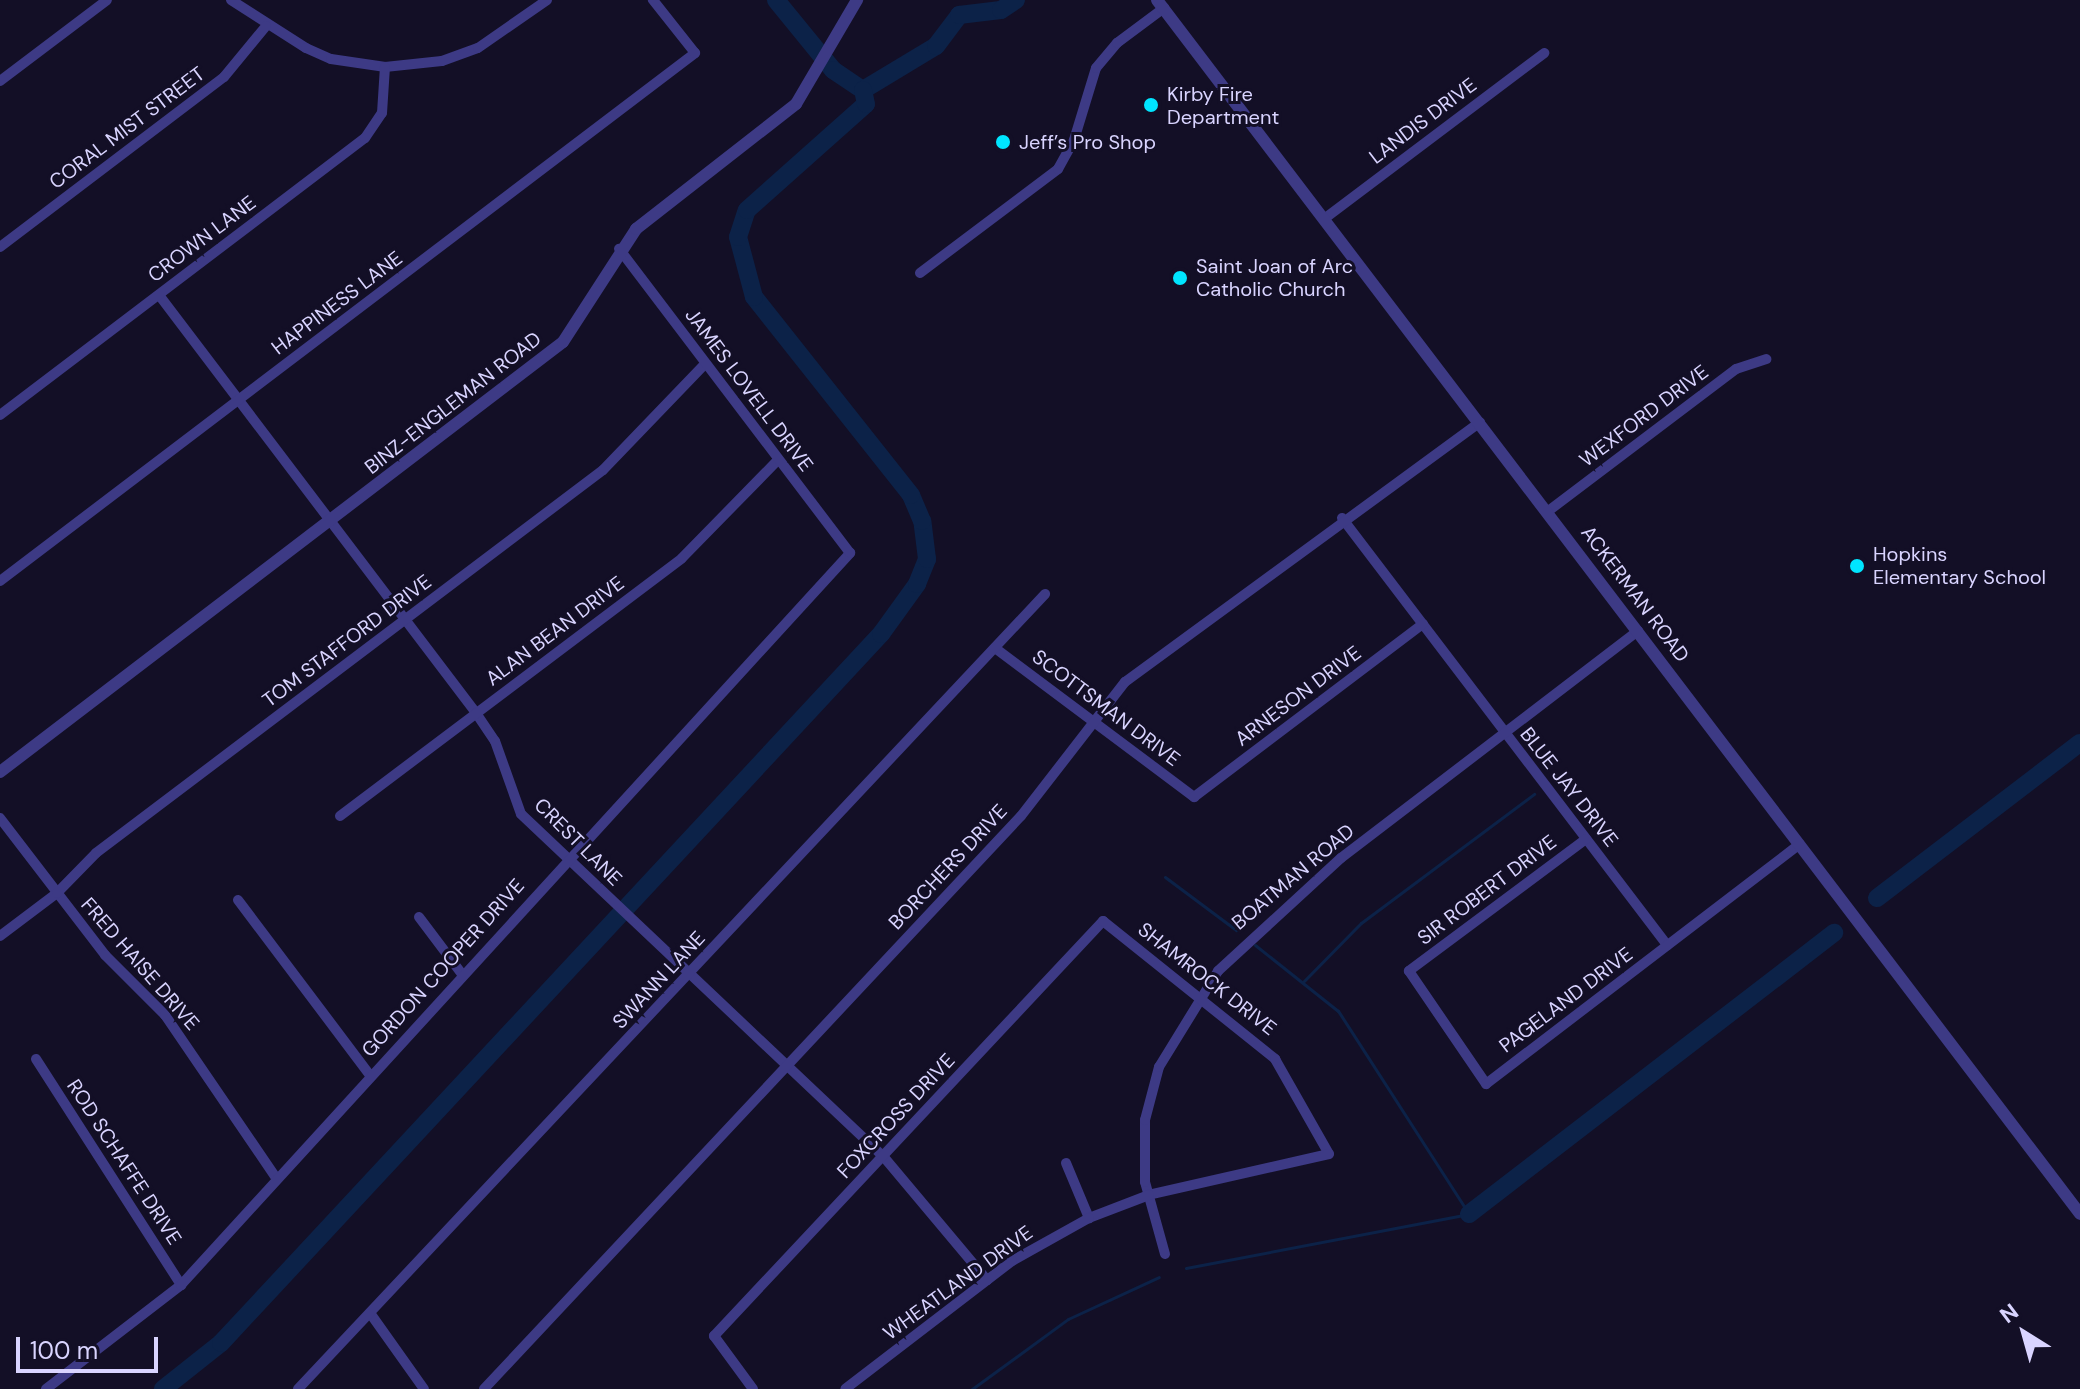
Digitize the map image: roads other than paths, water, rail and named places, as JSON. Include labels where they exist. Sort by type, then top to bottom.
[{"type":"street","points":[[0,81],[107,0]]},
{"type":"street","points":[[231,0],[266,26],[331,59],[385,67],[423,65],[469,52],[547,0]]},
{"type":"street","name":"HAPPINESS LANE","points":[[0,581],[695,53],[653,0]]},
{"type":"street","name":"BINZ-ENGLEMAN ROAD","points":[[0,772],[332,522],[563,342],[588,309],[619,249],[655,211],[785,115],[813,80],[857,0]]},
{"type":"street","points":[[920,273],[1058,169],[1074,140],[1096,68],[1117,43],[1160,4]]},
{"type":"street","name":"ACKERMAN ROAD","points":[[1160,4],[2080,1214]]},
{"type":"street","name":"CORAL MIST STREET","points":[[0,247],[224,77],[266,26]]},
{"type":"street","name":"LANDIS DRIVE","points":[[1324,219],[1544,53]]},
{"type":"street","name":"CROWN LANE","points":[[0,415],[365,138],[382,113],[385,67]]},
{"type":"street","name":"JAMES LOVELL DRIVE","points":[[619,249],[850,553]]},
{"type":"street","name":"CREST LANE","points":[[159,295],[476,713],[495,741],[516,806],[566,859],[883,1156],[987,1280]]},
{"type":"street","name":"WEXFORD DRIVE","points":[[1547,512],[1736,369],[1766,359]]},
{"type":"street","name":"TOM STAFFORD DRIVE","points":[[0,936],[57,893],[96,853],[615,460],[705,364]]},
{"type":"street","name":"BORCHERS DRIVE","points":[[484,1389],[1021,816],[1125,682],[1342,518],[1480,422]]},
{"type":"street","name":"ALAN BEAN DRIVE","points":[[340,816],[682,558],[778,460]]},
{"type":"street","name":"BLUE JAY DRIVE","points":[[1342,518],[1667,945]]},
{"type":"street","name":"GORDON COOPER DRIVE","points":[[46,1389],[181,1285],[275,1176],[850,553]]},
{"type":"street","name":"SWANN LANE","points":[[298,1389],[1045,594]]},
{"type":"street","name":"ARNESON DRIVE","points":[[1194,797],[1423,624]]},
{"type":"street","name":"BOATMAN ROAD","points":[[1165,1254],[1149,1195],[1143,1148],[1151,1089],[1170,1047],[1229,958],[1304,889],[1638,631]]},
{"type":"street","name":"SCOTTSMAN DRIVE","points":[[995,648],[1194,797]]},
{"type":"street","name":"FRED HAISE DRIVE","points":[[0,818],[105,955],[165,1015],[275,1176]]},
{"type":"street","name":"SIR ROBERT DRIVE","points":[[1486,1084],[1409,971],[1586,839]]},
{"type":"street","points":[[1667,945],[1800,844]]},
{"type":"street","points":[[238,900],[370,1075]]},
{"type":"street","points":[[419,917],[462,974]]},
{"type":"street","name":"SHAMROCK DRIVE","points":[[1103,921],[1268,1050],[1329,1154]]},
{"type":"street","name":"FOXCROSS DRIVE","points":[[753,1389],[714,1336],[1103,921]]},
{"type":"street","name":"PAGELAND DRIVE","points":[[1486,1084],[1667,945]]},
{"type":"street","name":"ROD SCHAFFE DRIVE","points":[[36,1059],[181,1285]]},
{"type":"street","name":"WHEATLAND DRIVE","points":[[845,1389],[987,1280],[1047,1239],[1089,1218],[1149,1195],[1329,1154]]},
{"type":"street","points":[[1066,1163],[1089,1218]]},
{"type":"street","points":[[370,1313],[424,1389]]},
{"type":"waterway","points":[[776,0],[833,70],[863,90],[936,46],[959,15],[1001,10],[1016,0]]},
{"type":"waterway","points":[[163,1389],[221,1343],[881,634],[917,584],[927,559],[922,521],[911,495],[754,297],[738,237],[747,210],[866,104],[863,90]]},
{"type":"waterway","points":[[1877,898],[2080,743]]},
{"type":"waterway","points":[[1303,982],[1361,923],[1534,794]]},
{"type":"waterway","points":[[1165,877],[1236,930]]},
{"type":"waterway","points":[[1469,1214],[1834,933]]},
{"type":"waterway","points":[[1186,1268],[1469,1214],[1338,1011],[1255,945]]},
{"type":"waterway","points":[[972,1389],[1068,1319],[1159,1277]]},
{"type":"place","name":"Kirby Fire Department","points":[[1151,105]]},
{"type":"place","name":"Jeff’s Pro Shop","points":[[1003,142]]},
{"type":"place","name":"Saint Joan of Arc Catholic Church","points":[[1180,278]]},
{"type":"place","name":"Hopkins Elementary School","points":[[1857,566]]}]
